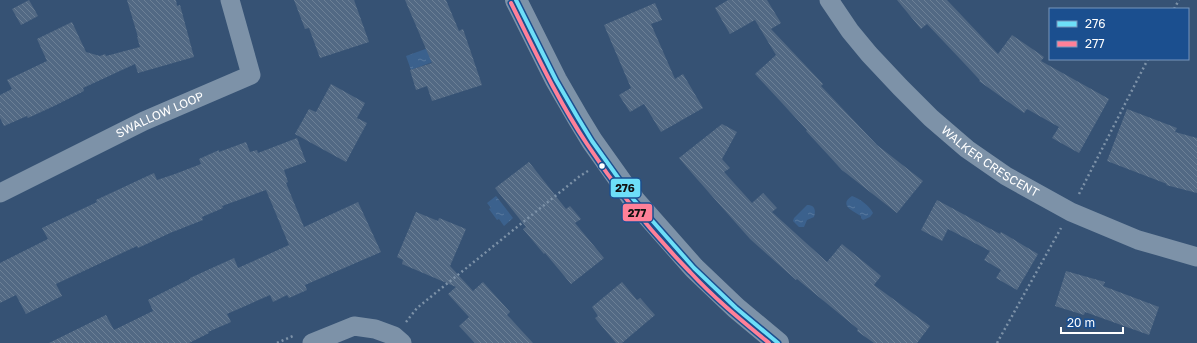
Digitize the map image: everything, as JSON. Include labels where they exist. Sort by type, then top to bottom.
[{"type":"street","name":"SWALLOW LOOP","points":[[0,193],[144,121],[251,75],[230,0]]},
{"type":"street","points":[[516,0],[546,61],[578,118],[592,141],[634,200],[694,268],[736,308],[778,343]]},
{"type":"street","name":"WALKER CRESCENT","points":[[829,0],[850,31],[869,54],[931,118],[967,149],[1006,176],[1071,212],[1138,240],[1197,257]]},
{"type":"street","points":[[312,343],[354,326],[375,329],[398,340]]},
{"type":"path","points":[[1075,200],[1147,60]]},
{"type":"path","points":[[398,340],[417,308],[580,176],[593,169]]},
{"type":"path","points":[[997,343],[1064,224]]},
{"type":"water","points":[[431,47],[435,61],[411,70],[406,56]]},
{"type":"water","points":[[496,196],[513,218],[504,226],[499,219],[497,220],[489,209],[491,208],[487,203]]},
{"type":"water","points":[[852,196],[869,207],[873,213],[870,217],[863,220],[861,216],[848,208],[846,202]]},
{"type":"water","points":[[807,205],[814,208],[814,217],[807,220],[804,227],[799,227],[793,221],[794,218]]},
{"type":"building","points":[[29,0],[38,16],[21,25],[12,9]]},
{"type":"building","points":[[127,0],[176,0],[177,6],[180,5],[194,57],[138,73],[135,64],[83,88],[84,91],[54,106],[28,118],[27,116],[4,126],[0,118],[0,95],[12,89],[7,80],[47,61],[37,39],[72,22],[86,52],[100,56],[105,54],[106,56],[140,47]]},
{"type":"building","points":[[294,0],[354,0],[369,42],[320,58],[309,28],[305,29]]},
{"type":"building","points":[[405,0],[446,0],[459,31],[463,29],[482,85],[432,101],[427,86],[416,90],[410,70],[432,63]]},
{"type":"building","points":[[728,0],[767,0],[781,23],[771,29],[823,84],[821,86],[877,145],[923,181],[897,213],[842,170],[755,74],[776,55],[755,20],[730,34],[715,8]]},
{"type":"building","points":[[897,0],[947,0],[998,54],[1012,35],[1044,57],[1041,61],[1109,99],[1079,153],[1052,138],[1059,127],[1027,109],[1024,113],[979,81],[980,80],[927,24],[921,29]]},
{"type":"building","points":[[655,3],[662,20],[651,24],[675,79],[683,74],[703,108],[661,132],[644,104],[630,112],[619,95],[631,88],[604,25]]},
{"type":"building","points":[[331,84],[365,103],[357,118],[367,123],[346,162],[295,134],[309,109],[316,112]]},
{"type":"building","points":[[1127,109],[1177,128],[1175,132],[1197,138],[1197,193],[1166,185],[1167,184],[1107,161]]},
{"type":"building","points":[[722,124],[737,132],[722,159],[730,168],[724,172],[752,203],[763,193],[777,208],[772,212],[827,262],[842,244],[881,276],[874,285],[930,326],[917,343],[874,343],[857,331],[858,329],[797,279],[796,280],[750,239],[679,158]]},
{"type":"building","points":[[297,138],[306,162],[284,170],[288,182],[286,183],[304,227],[358,202],[381,252],[305,285],[307,290],[289,298],[287,295],[273,302],[270,295],[227,314],[231,322],[208,332],[209,333],[189,343],[49,343],[106,315],[114,330],[153,311],[148,300],[190,278],[234,258],[238,268],[289,245],[266,190],[222,206],[223,208],[202,217],[203,220],[138,248],[137,246],[56,284],[62,296],[26,314],[16,295],[0,303],[0,263],[48,239],[42,228],[97,202],[96,200],[154,173],[157,180],[201,164],[199,159],[219,150],[219,152],[246,142],[250,152],[257,150],[258,153]]},
{"type":"building","points":[[529,162],[566,209],[570,206],[581,219],[575,223],[604,258],[571,284],[523,229],[526,227],[495,188]]},
{"type":"building","points":[[937,200],[1000,234],[1001,232],[1038,254],[1017,290],[996,278],[1001,270],[984,260],[990,251],[948,229],[942,241],[921,230]]},
{"type":"building","points":[[416,212],[438,221],[439,218],[466,229],[450,266],[473,291],[483,282],[510,312],[507,315],[533,343],[475,343],[459,326],[469,317],[448,294],[456,287],[402,264],[403,260],[397,257]]},
{"type":"building","points":[[1066,271],[1105,282],[1103,286],[1159,307],[1149,335],[1085,312],[1084,315],[1055,306]]},
{"type":"building","points":[[622,282],[637,300],[640,298],[655,315],[622,343],[616,343],[595,318],[598,316],[592,307]]},
{"type":"transit line","name":"276","points":[[516,0],[556,80],[578,118],[592,141],[634,200],[694,268],[736,308],[778,343]]},
{"type":"transit line","name":"277","points":[[511,3],[566,110],[598,161],[623,194],[662,242],[699,282],[728,309],[769,343]]}]
